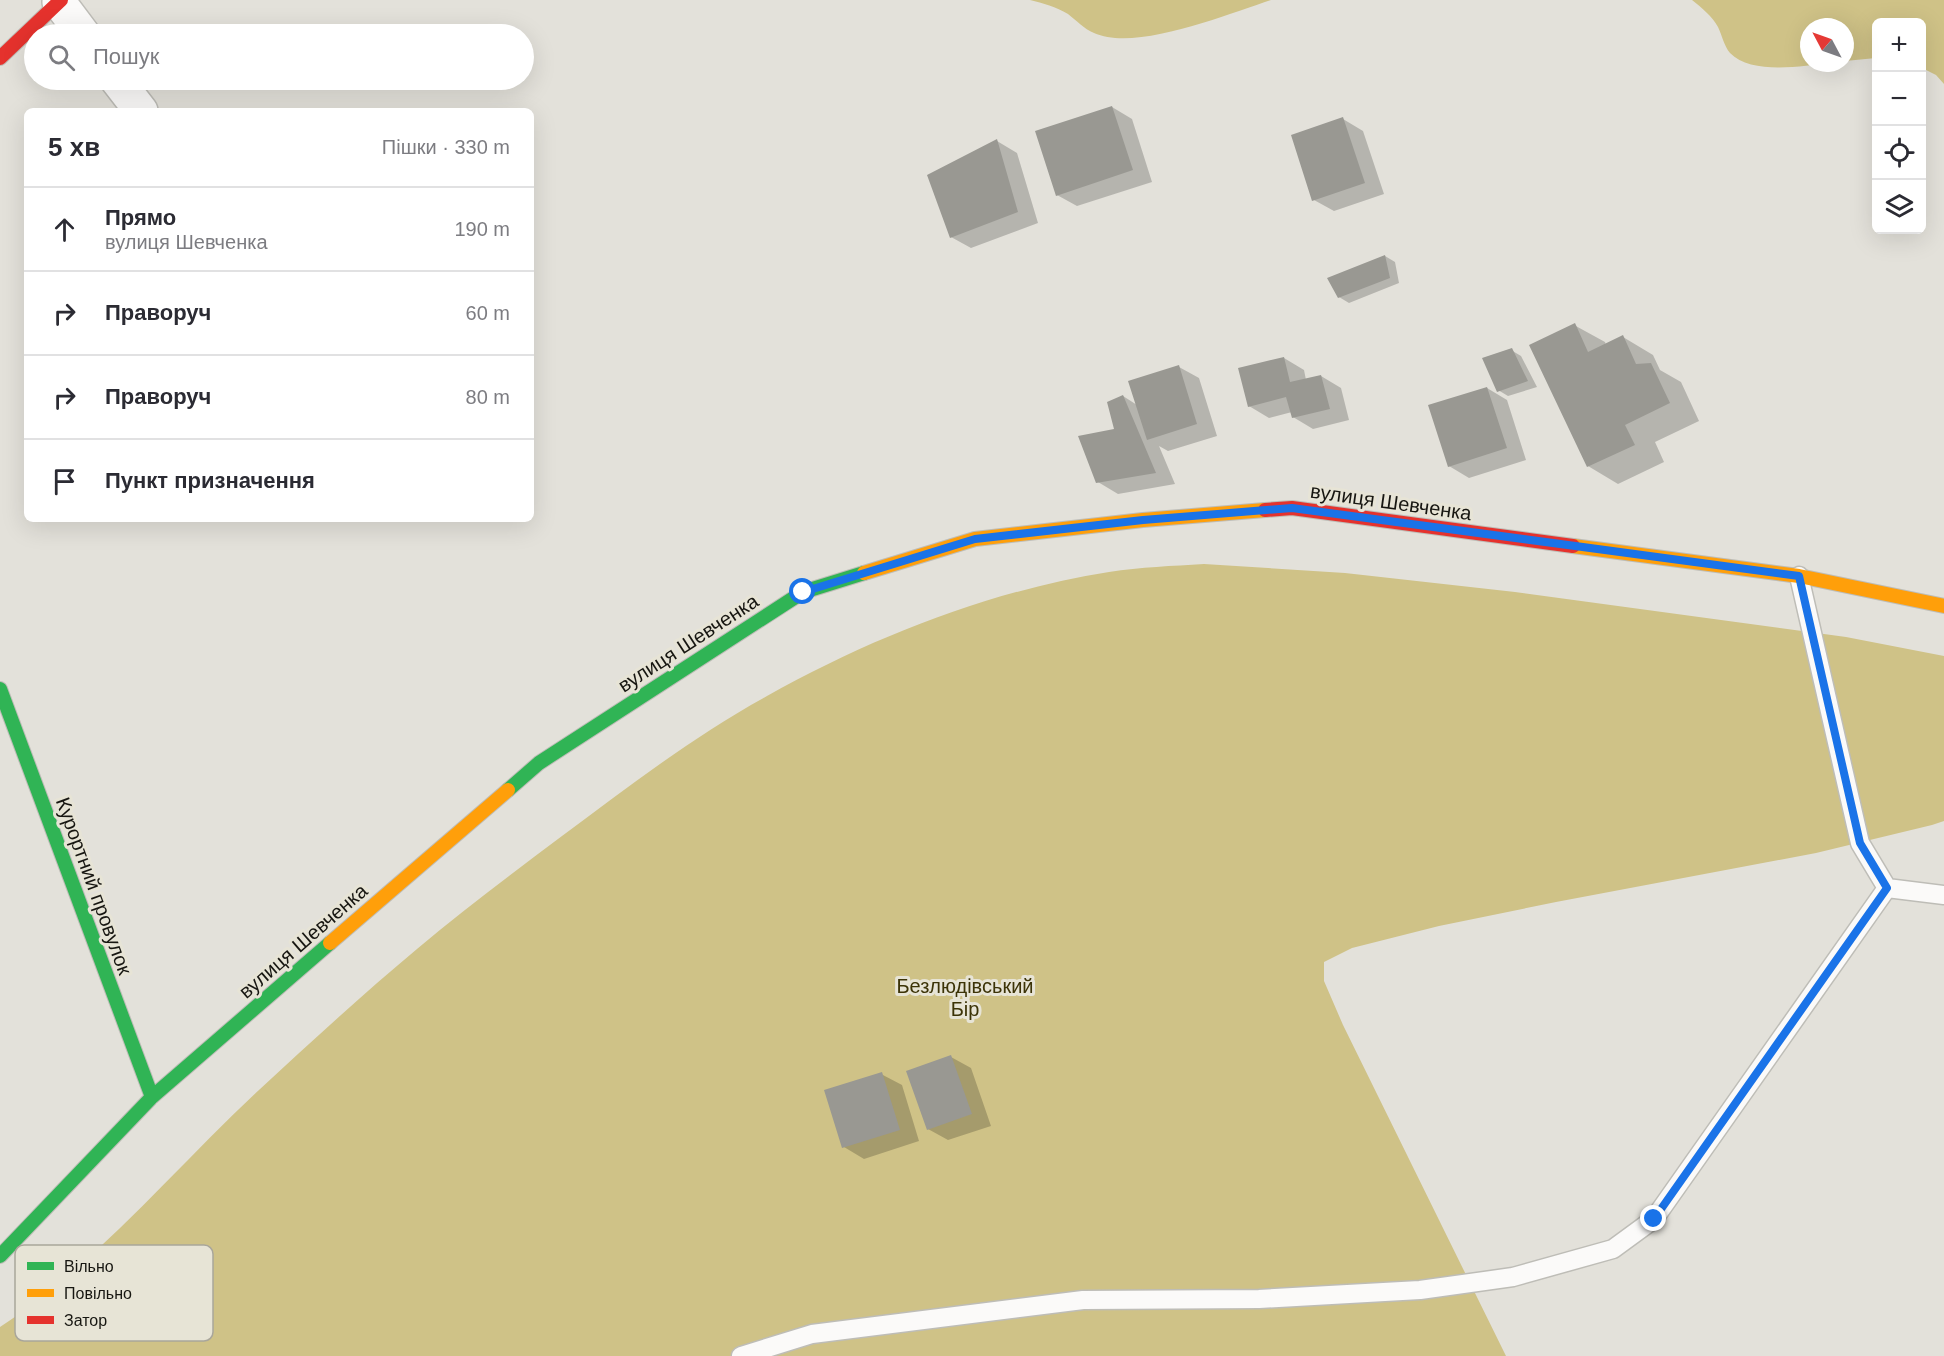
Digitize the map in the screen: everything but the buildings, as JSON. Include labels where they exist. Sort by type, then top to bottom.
[{"type":"street","points":[[36,24],[60,1],[76,24]]},
{"type":"street","points":[[0,58],[24,35]]},
{"type":"street","points":[[125,90],[139,108]]},
{"type":"street","name":"вулиця Шевченка","points":[[0,1256],[152,1097],[539,763],[803,592],[975,539],[1143,520],[1292,508],[1799,576],[1944,606]]},
{"type":"street","name":"Курортний провулок","points":[[0,689],[152,1097]]},
{"type":"lane","points":[[1799,576],[1860,843],[1887,888]]},
{"type":"lane","points":[[1887,888],[1944,895]]},
{"type":"lane","points":[[741,1356],[812,1334],[1083,1300],[1259,1299],[1420,1290],[1513,1277],[1613,1249],[1654,1219],[1887,888]]},
{"type":"green space","points":[[1030,0],[1271,0],[1207,22],[1157,35],[1112,38],[1094,33],[1068,14]]},
{"type":"green space","points":[[1692,0],[1944,0],[1944,84],[1936,75],[1926,70],[1926,18],[1872,18],[1872,58],[1854,60],[1854,18],[1800,18],[1800,66],[1763,67],[1739,60],[1730,53],[1716,23]]},
{"type":"green space","name":"Безлюдівський Бір","points":[[1204,564],[1345,573],[1515,592],[1846,637],[1944,656],[1944,821],[1816,853],[1439,926],[1352,948],[1324,962],[1324,981],[1343,1025],[1506,1356],[0,1356],[0,1327],[15,1317],[15,1341],[213,1341],[213,1245],[103,1245],[227,1120],[397,966],[489,891],[687,745],[740,711],[848,654],[933,619],[976,604],[1064,580],[1121,570]]},
{"type":"traffic: fast","points":[[508,790],[539,763],[803,592],[864,573]]},
{"type":"traffic: fast","points":[[0,689],[152,1097]]},
{"type":"traffic: fast","points":[[0,1256],[152,1097],[330,943]]},
{"type":"traffic: slow","points":[[864,573],[975,539],[1143,520],[1265,510]]},
{"type":"traffic: slow","points":[[1573,546],[1799,576],[1944,606]]},
{"type":"traffic: slow","points":[[330,943],[508,790]]},
{"type":"traffic: jam","points":[[36,24],[61,0]]},
{"type":"traffic: jam","points":[[0,58],[24,35]]},
{"type":"traffic: jam","points":[[1265,510],[1292,508],[1573,546]]},
{"type":"route","points":[[803,592],[975,539],[1143,520],[1292,508],[1799,576],[1860,843],[1887,888],[1654,1219]]}]
